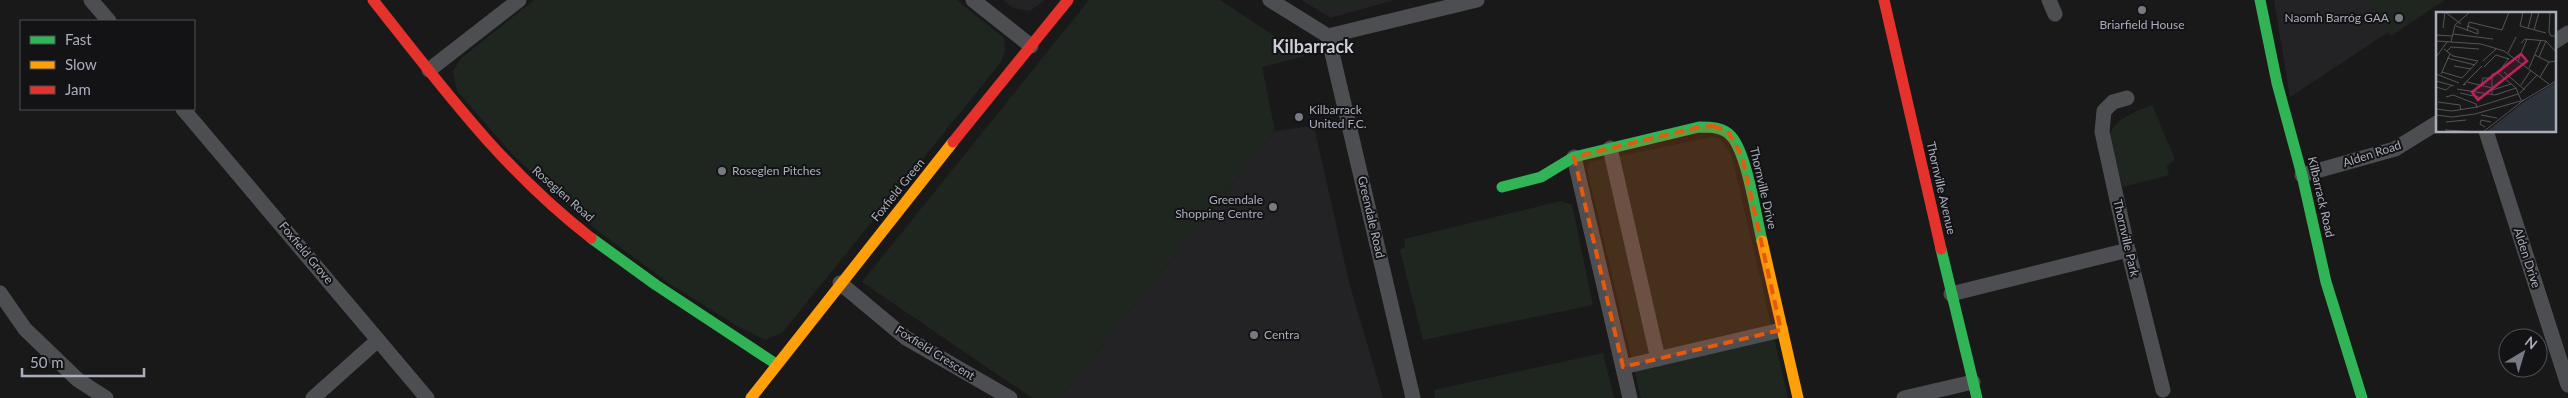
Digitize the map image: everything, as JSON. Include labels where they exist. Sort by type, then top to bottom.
[{"type":"street","points":[[91,0],[108,20]]},
{"type":"street","name":"Roseglen Road","points":[[373,0],[500,155],[542,197],[668,294],[776,364]]},
{"type":"street","points":[[429,70],[519,0]]},
{"type":"street","points":[[973,0],[1031,46]]},
{"type":"street","name":"Foxfield Green","points":[[751,398],[840,283],[1068,0]]},
{"type":"street","points":[[1270,0],[1328,36],[1477,0]]},
{"type":"street","name":"Thornville Avenue","points":[[1884,0],[1951,294],[1977,398]]},
{"type":"street","name":"Kilbarrack Road","points":[[2260,0],[2277,83],[2302,175],[2326,282],[2362,398]]},
{"type":"street","points":[[2556,41],[2568,33]]},
{"type":"street","name":"Greendale Road","points":[[1328,36],[1413,398]]},
{"type":"street","name":"Thornville Park","points":[[2127,98],[2113,102],[2104,111],[2102,132],[2128,250],[2163,390]]},
{"type":"street","name":"Foxfield Grove","points":[[184,110],[427,398]]},
{"type":"street","name":"Alden Road","points":[[2302,175],[2395,149],[2436,124]]},
{"type":"street","name":"Thornville Drive","points":[[1502,187],[1541,177],[1574,157],[1610,148],[1699,127],[1713,126],[1728,131],[1738,142],[1742,156],[1798,398]]},
{"type":"street","name":"Alden Drive","points":[[2486,132],[2568,385]]},
{"type":"street","points":[[1610,148],[1658,359]]},
{"type":"street","points":[[1574,157],[1630,398]]},
{"type":"street","points":[[1951,294],[2128,250]]},
{"type":"street","name":"Foxfield Crescent","points":[[840,283],[906,338],[1010,398]]},
{"type":"street","points":[[0,293],[25,329],[78,380],[106,398]]},
{"type":"street","points":[[1623,367],[1782,330]]},
{"type":"street","points":[[313,398],[378,340]]},
{"type":"street","points":[[1904,398],[1973,382]]},
{"type":"highlighted area","points":[[1713,126],[1728,131],[1742,156],[1781,330],[1623,367],[1574,157],[1699,127]]},
{"type":"shaded area","name":"Roseglen Pitches","points":[[534,0],[957,0],[1004,38],[1005,52],[1001,62],[782,333],[765,340],[734,324],[670,284],[593,227],[511,153],[457,91],[453,72],[460,59]]},
{"type":"shaded area","points":[[1003,0],[1045,0],[1030,11],[1013,8]]},
{"type":"shaded area","points":[[1089,0],[1220,0],[1305,56],[1262,67],[1275,131],[1060,398],[1032,398],[862,282]]},
{"type":"shaded area","points":[[1302,0],[1394,0],[1330,18]]},
{"type":"shaded area","points":[[1310,0],[1372,0],[1348,7],[1333,8]]},
{"type":"shaded area","points":[[2274,0],[2437,0],[2290,97]]},
{"type":"shaded area","name":"Naomh Barróg GAA","points":[[2368,0],[2445,0],[2391,36]]},
{"type":"shaded area","points":[[2152,105],[2175,159],[2167,166],[2169,175],[2123,187],[2113,155],[2110,135],[2114,127],[2121,120]]},
{"type":"shaded area","name":"Greendale Shopping Centre","points":[[1314,126],[1349,282],[1383,398],[1060,398],[1275,131]]},
{"type":"shaded area","points":[[1712,137],[1721,139],[1732,156],[1788,398],[1641,398],[1587,169],[1590,162]]},
{"type":"shaded area","points":[[1561,201],[1572,205],[1593,305],[1423,340],[1400,250],[1405,247],[1404,239]]},
{"type":"shaded area","points":[[1603,353],[1614,398],[1435,398],[1434,390]]},
{"type":"traffic: fast","points":[[2260,0],[2277,83],[2302,175],[2326,282],[2362,398]]},
{"type":"traffic: fast","points":[[1502,187],[1541,177],[1574,157],[1699,127],[1716,128],[1731,136],[1742,156],[1762,241]]},
{"type":"traffic: fast","points":[[591,238],[656,285],[776,364]]},
{"type":"traffic: fast","points":[[1941,249],[1977,398]]},
{"type":"traffic: slow","points":[[751,398],[953,142]]},
{"type":"traffic: slow","points":[[1762,241],[1798,398]]},
{"type":"traffic: jam","points":[[373,0],[474,126],[529,184],[591,238]]},
{"type":"traffic: jam","points":[[953,142],[1068,0]]},
{"type":"traffic: jam","points":[[1884,0],[1941,249]]},
{"type":"place","name":"Briarfield House","points":[[2142,10]]},
{"type":"place","name":"Naomh Barróg GAA","points":[[2399,18]]},
{"type":"place","name":"Kilbarrack United F.C.","points":[[1299,117]]},
{"type":"place","name":"Roseglen Pitches","points":[[722,171]]},
{"type":"place","name":"Greendale Shopping Centre","points":[[1273,207]]},
{"type":"place","name":"Centra","points":[[1254,335]]},
{"type":"district","name":"Kilbarrack","points":[[1313,47]]}]
